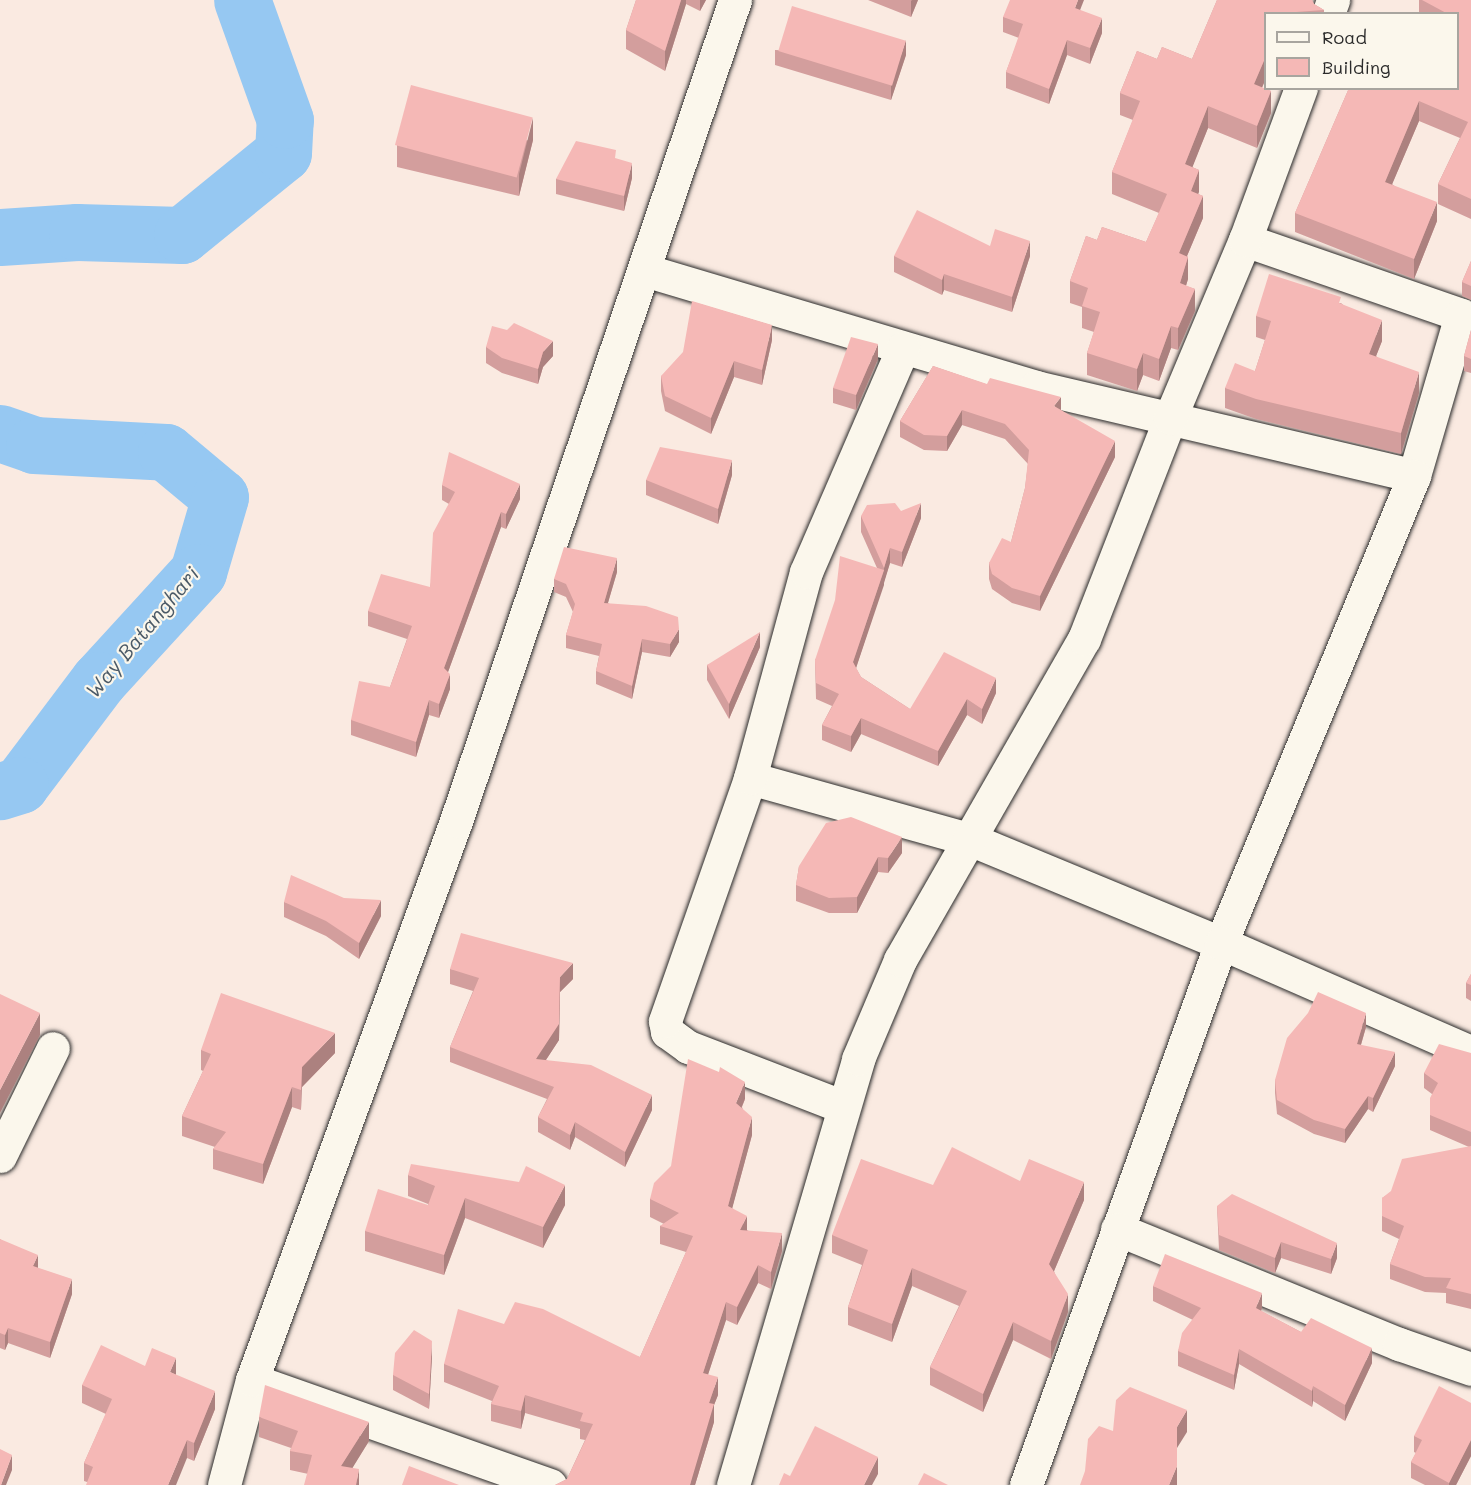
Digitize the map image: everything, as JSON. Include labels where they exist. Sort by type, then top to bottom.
[{"type":"street","points":[[224,1485],[252,1380],[456,821],[735,0]]},
{"type":"street","points":[[733,1485],[841,1106],[900,960],[972,840],[1084,639],[1170,418],[1245,240],[1300,90]]},
{"type":"street","points":[[1026,1485],[1221,943],[1413,476],[1461,315],[1245,240]]},
{"type":"street","points":[[644,270],[1036,387],[1413,476]]},
{"type":"street","points":[[841,1106],[688,1047],[667,1032],[667,1006],[750,778],[806,572],[903,348]]},
{"type":"street","points":[[750,778],[972,840],[1221,943],[1471,1052]]},
{"type":"street","points":[[0,1156],[53,1048]]},
{"type":"street","points":[[1117,1229],[1399,1344],[1471,1369]]},
{"type":"street","points":[[252,1380],[550,1485]]},
{"type":"building","points":[[636,0],[681,0],[665,51],[626,30]]},
{"type":"building","points":[[1010,0],[1078,0],[1075,8],[1102,18],[1090,48],[1067,40],[1049,89],[1006,72],[1023,24],[1003,17]]},
{"type":"building","points":[[1217,0],[1312,0],[1324,10],[1264,12],[1264,61],[1254,84],[1271,91],[1257,126],[1208,106],[1185,164],[1199,170],[1191,191],[1203,196],[1179,253],[1188,257],[1180,283],[1195,289],[1178,328],[1171,326],[1159,359],[1143,353],[1137,369],[1087,353],[1100,312],[1082,306],[1088,288],[1070,281],[1086,236],[1097,240],[1102,227],[1146,242],[1167,194],[1112,172],[1140,101],[1120,93],[1137,51],[1157,59],[1162,47],[1192,59]]},
{"type":"building","points":[[1422,0],[1471,0],[1471,199],[1438,184],[1468,122],[1419,101],[1385,182],[1437,202],[1414,259],[1295,213],[1348,90],[1459,90],[1459,12],[1444,12]]},
{"type":"building","points":[[792,6],[906,41],[892,86],[778,51]]},
{"type":"building","points":[[411,85],[533,118],[517,177],[395,145]]},
{"type":"building","points":[[576,141],[616,150],[615,158],[632,163],[624,196],[556,179]]},
{"type":"building","points":[[917,210],[990,246],[995,229],[1030,241],[1012,297],[944,274],[942,280],[894,256]]},
{"type":"building","points":[[1471,261],[1471,286],[1462,282]]},
{"type":"building","points":[[1269,274],[1341,297],[1339,303],[1382,320],[1369,354],[1419,372],[1401,433],[1256,399],[1225,388],[1235,363],[1255,371],[1271,321],[1256,316]]},
{"type":"building","points":[[692,301],[772,325],[762,370],[734,361],[711,418],[665,396],[661,376],[683,352]]},
{"type":"building","points":[[514,323],[553,341],[543,352],[538,369],[502,358],[486,347],[492,326],[507,330]]},
{"type":"building","points":[[1471,330],[1471,359],[1464,356]]},
{"type":"building","points":[[851,337],[878,344],[856,395],[833,388]]},
{"type":"building","points":[[933,366],[987,384],[990,378],[1061,397],[1054,406],[1115,441],[1040,596],[1012,588],[992,574],[989,563],[1002,538],[1011,542],[1025,488],[1029,450],[1005,424],[962,410],[947,436],[924,435],[900,421]]},
{"type":"building","points":[[660,447],[732,460],[718,509],[646,480]]},
{"type":"building","points":[[449,452],[520,484],[506,514],[501,512],[444,668],[450,674],[439,704],[429,700],[416,742],[351,720],[359,681],[390,687],[412,626],[368,611],[381,574],[430,587],[433,533],[455,492],[442,485]]},
{"type":"building","points":[[895,503],[901,511],[921,503],[902,552],[890,548],[884,568],[861,516],[867,505]]},
{"type":"building","points":[[564,547],[617,558],[604,603],[646,606],[678,617],[679,629],[670,644],[642,639],[632,686],[596,671],[602,644],[566,635],[575,604],[566,584],[554,579]]},
{"type":"building","points":[[840,556],[884,570],[853,662],[861,677],[910,709],[944,652],[996,678],[982,709],[967,699],[938,751],[861,718],[851,736],[822,725],[839,694],[816,683],[815,660],[835,600]]},
{"type":"building","points":[[760,632],[729,704],[707,665]]},
{"type":"building","points":[[851,817],[902,837],[888,858],[878,857],[857,897],[829,898],[796,885],[799,866],[826,823]]},
{"type":"building","points":[[291,875],[344,898],[381,900],[359,943],[326,921],[284,902]]},
{"type":"building","points":[[461,933],[573,963],[560,977],[559,1024],[536,1059],[591,1065],[652,1095],[625,1152],[575,1122],[570,1135],[538,1117],[554,1087],[450,1047],[479,978],[450,969]]},
{"type":"building","points":[[1471,974],[1471,985],[1466,983]]},
{"type":"building","points":[[1318,992],[1366,1013],[1357,1044],[1395,1052],[1373,1098],[1368,1096],[1345,1129],[1314,1120],[1277,1100],[1275,1080],[1287,1038],[1308,1013]]},
{"type":"building","points":[[221,993],[335,1033],[302,1067],[301,1090],[292,1087],[263,1164],[213,1149],[226,1132],[182,1116],[211,1054],[201,1050]]},
{"type":"building","points":[[0,994],[40,1013],[0,1090]]},
{"type":"building","points":[[1439,1044],[1471,1053],[1471,1132],[1430,1115],[1430,1098],[1438,1083],[1424,1073]]},
{"type":"building","points":[[688,1059],[719,1072],[720,1067],[745,1082],[736,1103],[752,1117],[728,1206],[747,1216],[740,1230],[782,1233],[771,1272],[758,1265],[737,1307],[726,1302],[703,1373],[718,1377],[709,1403],[714,1404],[690,1485],[555,1485],[567,1479],[593,1424],[580,1421],[583,1413],[525,1395],[521,1411],[491,1404],[499,1386],[444,1364],[458,1309],[504,1324],[515,1302],[543,1309],[640,1357],[693,1236],[660,1226],[679,1213],[650,1199],[654,1183],[671,1166]]},
{"type":"building","points":[[1471,1146],[1471,1294],[1446,1288],[1451,1278],[1425,1277],[1390,1264],[1404,1226],[1382,1216],[1382,1198],[1391,1191],[1402,1159]]},
{"type":"building","points":[[952,1147],[1020,1181],[1029,1159],[1084,1182],[1049,1264],[1068,1294],[1051,1341],[1013,1322],[983,1394],[930,1367],[967,1291],[912,1268],[892,1324],[848,1307],[868,1250],[832,1235],[861,1159],[933,1185]]},
{"type":"building","points":[[411,1164],[519,1182],[526,1166],[565,1185],[543,1227],[465,1198],[444,1255],[365,1231],[378,1189],[428,1205],[435,1186],[408,1175]]},
{"type":"building","points":[[1232,1194],[1337,1243],[1331,1259],[1281,1242],[1275,1258],[1219,1235],[1217,1206]]},
{"type":"building","points":[[0,1239],[38,1255],[33,1266],[72,1279],[50,1342],[8,1328],[5,1335],[0,1333]]},
{"type":"building","points":[[1165,1254],[1262,1293],[1256,1308],[1301,1332],[1311,1318],[1372,1348],[1345,1405],[1313,1386],[1312,1391],[1239,1349],[1234,1375],[1178,1351],[1182,1333],[1201,1308],[1153,1286]]},
{"type":"building","points":[[414,1330],[432,1341],[429,1394],[393,1375],[395,1353]]},
{"type":"building","points":[[101,1345],[145,1366],[152,1348],[176,1358],[170,1372],[215,1391],[194,1443],[187,1440],[168,1485],[86,1485],[93,1467],[84,1463],[112,1399],[82,1385]]},
{"type":"building","points":[[265,1385],[369,1422],[341,1466],[359,1469],[356,1485],[304,1485],[312,1455],[290,1451],[298,1431],[259,1417]]},
{"type":"building","points":[[1439,1386],[1471,1403],[1471,1440],[1449,1483],[1411,1462],[1422,1440],[1414,1436]]},
{"type":"building","points":[[1130,1387],[1187,1410],[1177,1427],[1177,1466],[1169,1485],[1080,1485],[1085,1471],[1088,1439],[1099,1426],[1113,1431],[1116,1400]]},
{"type":"building","points":[[815,1426],[878,1457],[864,1485],[779,1485],[784,1473],[790,1476]]},
{"type":"building","points":[[0,1449],[12,1455],[1,1485],[0,1485]]},
{"type":"building","points":[[409,1466],[459,1485],[402,1485]]},
{"type":"building","points":[[924,1473],[948,1485],[918,1485]]},
{"type":"waterway","name":"Way Batanghari","points":[[0,237],[77,232],[182,235],[283,153],[285,120],[242,0]]},
{"type":"waterway","name":"Way Batanghari","points":[[0,433],[34,445],[166,452],[220,497],[198,572],[99,680],[20,785],[0,791]]}]
